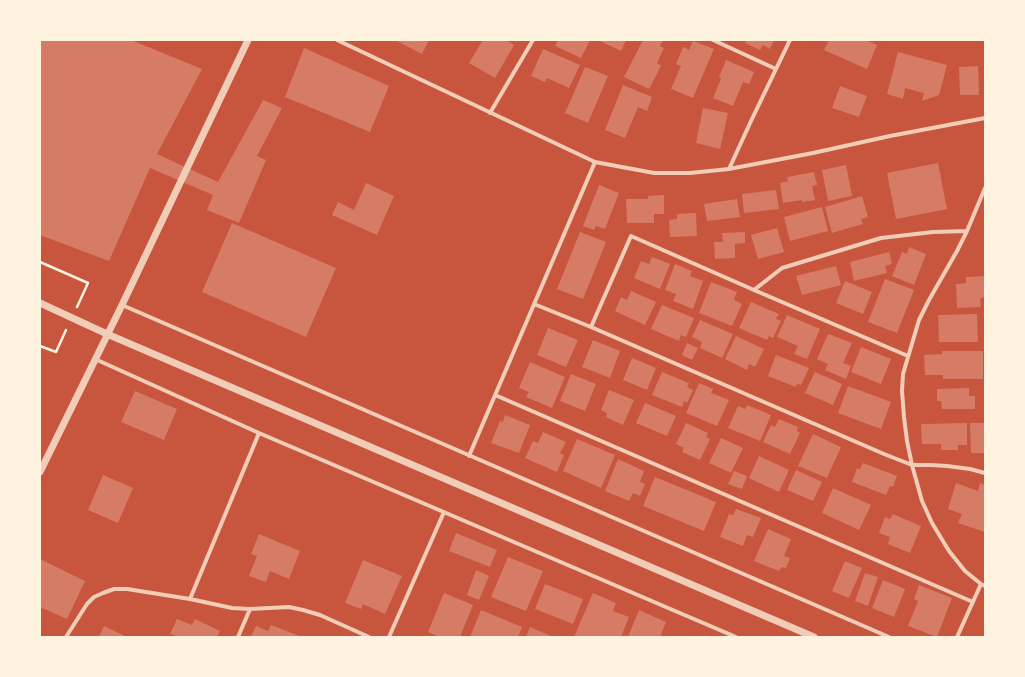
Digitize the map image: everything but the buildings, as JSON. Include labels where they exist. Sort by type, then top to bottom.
[{"type":"street","points":[[40,472],[122,305],[248,40]]},
{"type":"street","points":[[337,40],[595,162],[654,173],[690,173],[729,169],[985,118]]},
{"type":"street","points":[[490,113],[533,40]]},
{"type":"street","points":[[713,40],[776,69]]},
{"type":"street","points":[[729,169],[790,40]]},
{"type":"street","points":[[469,456],[595,162]]},
{"type":"street","points":[[957,637],[972,602],[983,585],[965,571],[950,552],[932,523],[922,500],[907,441],[902,391],[903,374],[919,320],[967,231],[985,188]]},
{"type":"street","points":[[754,290],[782,268],[881,238],[933,232],[967,231]]},
{"type":"street","points":[[591,327],[631,236],[908,356]]},
{"type":"street","points":[[40,303],[107,334],[814,637]]},
{"type":"street","points":[[534,304],[912,465],[947,466],[970,469],[985,473]]},
{"type":"street","points":[[122,305],[889,637]]},
{"type":"street","points":[[95,359],[259,433],[736,637]]},
{"type":"street","points":[[495,395],[972,602]]},
{"type":"street","points":[[190,599],[259,433]]},
{"type":"street","points":[[389,637],[444,512]]},
{"type":"street","points":[[66,637],[87,604],[94,597],[103,592],[114,589],[127,589],[190,599],[232,608],[250,609],[289,607],[320,615],[369,637]]},
{"type":"street","points":[[238,637],[250,609]]}]
